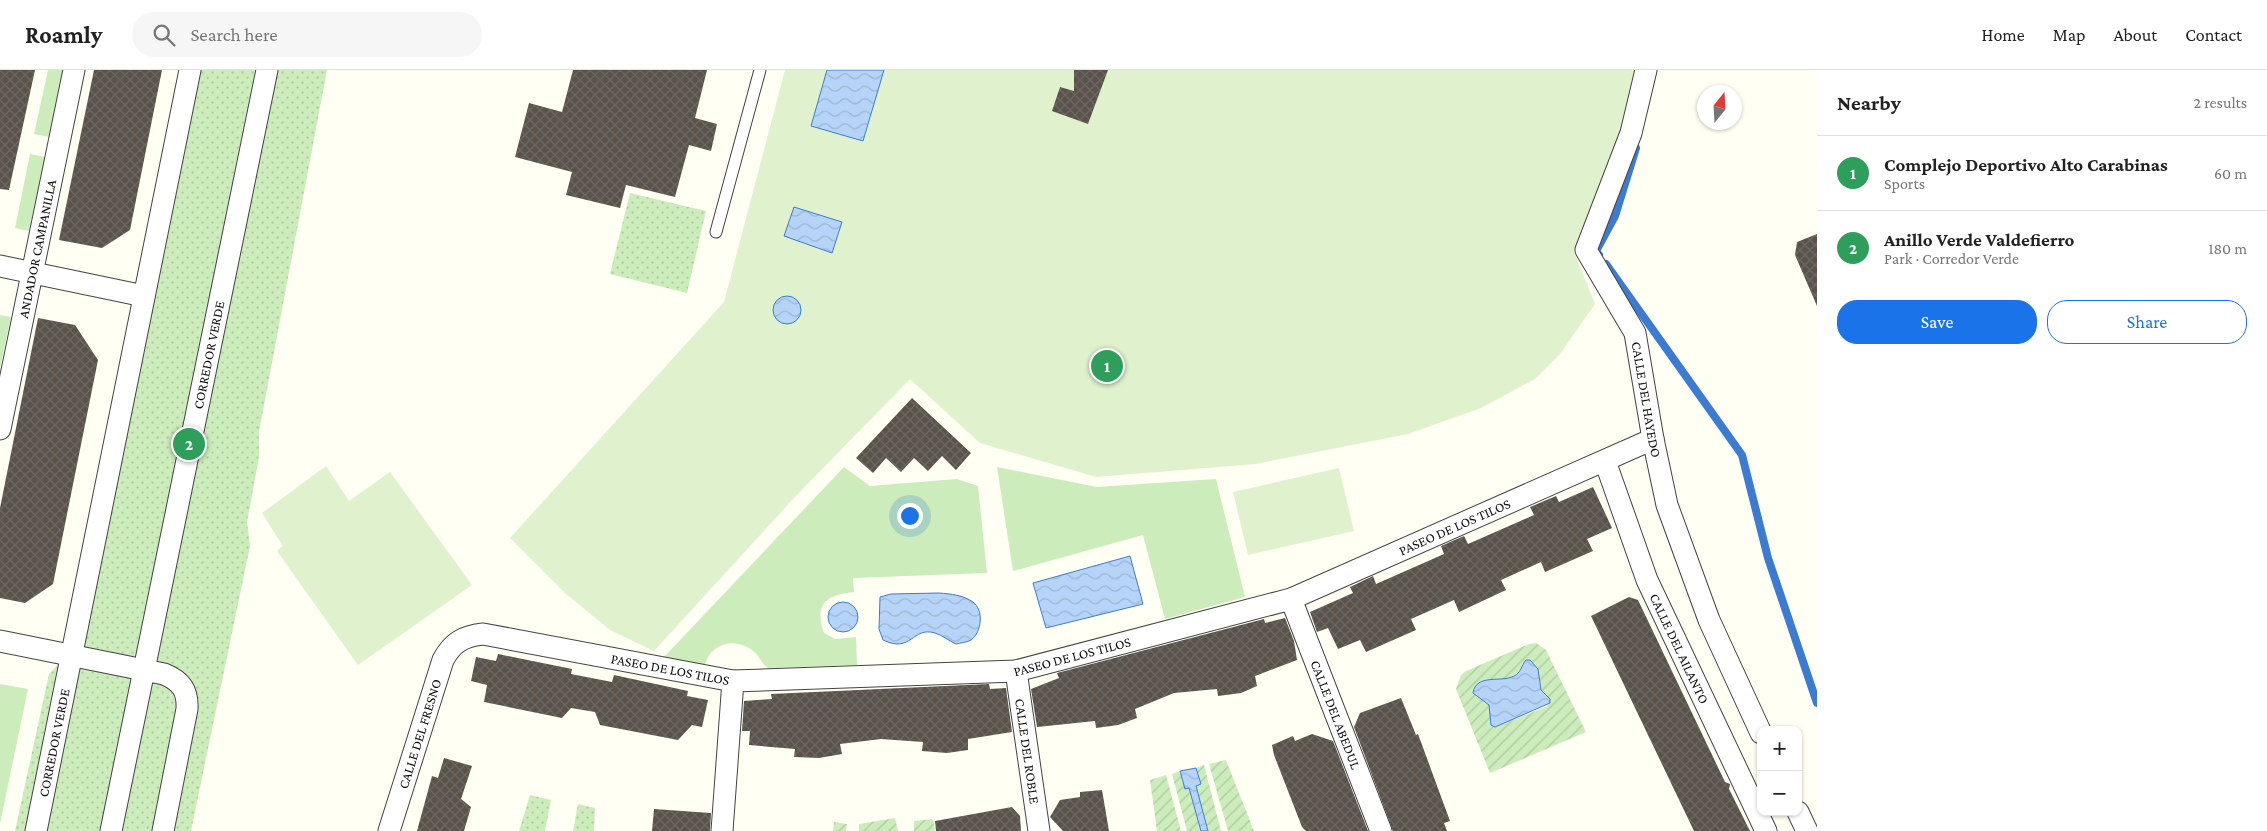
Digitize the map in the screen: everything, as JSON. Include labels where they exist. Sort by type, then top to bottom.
[{"type":"street","name":"ANDADOR CAMPANILLA","points":[[0,429],[74,70]]},
{"type":"street","name":"CORREDOR VERDE","points":[[36,831],[190,70]]},
{"type":"street","name":"CORREDOR VERDE","points":[[111,831],[267,70]]},
{"type":"street","name":"CALLE DEL HAYEDO","points":[[1646,70],[1631,133],[1586,250],[1635,333],[1653,439],[1667,505],[1713,629],[1758,726]]},
{"type":"street","points":[[0,266],[144,296]]},
{"type":"street","name":"PASEO DE LOS TILOS","points":[[459,640],[469,635],[483,634],[733,681],[1016,671],[1291,598],[1653,439]]},
{"type":"street","name":"CALLE DEL AILANTO","points":[[1605,461],[1647,580],[1766,831]]},
{"type":"street","name":"CALLE DEL ABEDUL","points":[[1291,598],[1381,831]]},
{"type":"street","name":"CALLE DEL FRESNO","points":[[389,831],[443,660],[459,640]]},
{"type":"street","points":[[0,641],[144,670],[173,678],[184,688],[188,700],[163,831]]},
{"type":"street","name":"CALLE DEL ROBLE","points":[[1016,671],[1039,831]]},
{"type":"street","points":[[722,831],[733,681]]},
{"type":"street","points":[[1800,816],[1807,831]]},
{"type":"lane","points":[[716,232],[760,70]]},
{"type":"green space","points":[[48,70],[63,70],[49,137],[34,134]]},
{"type":"green space","points":[[194,70],[327,70],[259,432],[259,457],[247,522],[250,546],[191,831],[15,831],[49,674],[77,645]]},
{"type":"green space","points":[[785,70],[1634,70],[1625,121],[1613,160],[1574,252],[1595,304],[1560,354],[1535,379],[1481,408],[1408,434],[1255,464],[1096,477],[980,443],[910,379],[793,499],[654,651],[610,630],[565,593],[510,538],[724,302]]},
{"type":"green space","points":[[30,154],[45,157],[29,231],[15,228]]},
{"type":"green space","points":[[630,193],[706,211],[687,293],[610,274]]},
{"type":"green space","points":[[0,315],[11,317],[0,368]]},
{"type":"green space","points":[[326,466],[349,501],[390,472],[472,585],[358,665],[277,551],[283,546],[262,513]]},
{"type":"green space","points":[[844,467],[870,486],[957,479],[978,486],[987,573],[853,578],[854,592],[836,596],[825,603],[822,608],[821,623],[824,633],[835,639],[856,637],[857,665],[768,668],[752,650],[745,646],[731,643],[724,644],[712,652],[705,665],[664,657]]},
{"type":"green space","points":[[997,467],[1097,487],[1216,479],[1245,597],[1165,619],[1143,535],[1013,571]]},
{"type":"green space","points":[[1339,468],[1354,531],[1248,555],[1233,492]]},
{"type":"green space","points":[[1536,643],[1546,650],[1586,732],[1490,773],[1456,689],[1461,675],[1466,671],[1529,644]],"holes":[[[1523,663],[1539,677],[1541,690],[1547,695],[1548,706],[1495,727],[1489,705],[1473,693],[1478,683],[1510,677],[1520,670]]]},
{"type":"green space","points":[[0,684],[28,689],[0,824]]},
{"type":"green space","points":[[1226,760],[1254,831],[1228,831],[1209,764]]},
{"type":"green space","points":[[1204,765],[1221,831],[1208,831],[1196,786],[1201,784],[1196,768]]},
{"type":"green space","points":[[1180,771],[1185,789],[1189,787],[1201,831],[1187,831],[1172,774]]},
{"type":"green space","points":[[1166,775],[1181,831],[1157,831],[1150,780]]},
{"type":"green space","points":[[530,795],[551,800],[545,831],[519,831]]},
{"type":"green space","points":[[578,804],[595,808],[594,831],[573,831]]},
{"type":"green space","points":[[895,818],[898,831],[859,831],[859,824]]},
{"type":"green space","points":[[933,819],[935,831],[914,831],[914,821]]},
{"type":"green space","points":[[834,822],[847,824],[846,831],[833,831]]},
{"type":"water","points":[[827,70],[884,70],[863,141],[811,126]]},
{"type":"water","points":[[794,207],[842,222],[832,253],[784,236]]},
{"type":"water","points":[[787,296],[797,300],[801,310],[797,320],[787,324],[777,320],[773,310],[777,300]]},
{"type":"water","points":[[1130,556],[1143,604],[1046,628],[1033,583]]},
{"type":"water","points":[[939,593],[961,596],[977,606],[980,615],[979,627],[978,632],[971,640],[956,644],[938,634],[927,632],[921,633],[900,644],[883,640],[879,629],[880,597],[891,594]]},
{"type":"water","points":[[843,602],[854,606],[858,617],[854,628],[843,632],[832,628],[828,617],[832,606]]},
{"type":"water","points":[[1526,660],[1530,660],[1538,669],[1541,690],[1550,699],[1550,703],[1495,727],[1491,725],[1489,705],[1473,693],[1475,687],[1484,681],[1509,678],[1516,675]]},
{"type":"water","points":[[1196,768],[1201,784],[1196,786],[1208,831],[1201,831],[1189,788],[1185,789],[1180,771]]},
{"type":"building","points":[[0,70],[35,70],[9,190],[0,189]]},
{"type":"building","points":[[94,70],[162,70],[130,230],[102,248],[59,240]]},
{"type":"building","points":[[573,70],[707,70],[695,118],[717,124],[711,151],[689,145],[675,197],[626,185],[620,208],[566,195],[572,172],[515,157],[529,103],[562,112]]},
{"type":"building","points":[[1074,70],[1108,70],[1088,124],[1052,111],[1060,87],[1074,91]]},
{"type":"building","points":[[1817,234],[1817,306],[1795,255],[1797,242]]},
{"type":"building","points":[[38,318],[75,325],[98,360],[53,584],[25,603],[0,598],[0,508]]},
{"type":"building","points":[[912,398],[971,453],[956,470],[942,456],[928,471],[914,458],[901,472],[886,458],[873,473],[856,458]]},
{"type":"building","points":[[1593,487],[1612,528],[1587,539],[1593,551],[1545,572],[1541,562],[1501,580],[1506,590],[1459,612],[1454,600],[1411,619],[1416,630],[1366,652],[1360,640],[1338,649],[1328,628],[1317,632],[1310,612],[1353,593],[1350,587],[1373,576],[1376,584],[1444,554],[1441,546],[1464,536],[1468,544],[1534,515],[1530,507],[1556,496],[1559,502]]},
{"type":"building","points":[[1629,597],[1638,600],[1725,782],[1730,784],[1729,789],[1750,831],[1694,831],[1591,616]]},
{"type":"building","points":[[1285,618],[1294,641],[1297,660],[1255,676],[1257,686],[1241,693],[1218,696],[1217,689],[1174,693],[1135,709],[1137,718],[1118,725],[1096,728],[1095,721],[1037,727],[1031,689],[1059,678],[1057,673],[1264,619],[1265,623]]},
{"type":"building","points":[[498,654],[572,669],[571,674],[612,682],[614,675],[688,691],[687,696],[708,700],[702,727],[692,725],[678,740],[600,725],[595,712],[571,708],[562,718],[484,702],[487,685],[471,681],[476,657],[496,661]]},
{"type":"building","points":[[989,684],[990,689],[1006,688],[1012,732],[968,739],[968,750],[947,753],[922,751],[923,742],[881,739],[840,744],[842,754],[819,758],[794,757],[795,749],[749,745],[750,731],[742,731],[744,701],[772,699],[771,694]]},
{"type":"building","points":[[1401,698],[1416,735],[1418,734],[1450,821],[1444,823],[1447,831],[1393,831],[1354,727],[1360,713]]},
{"type":"building","points":[[1312,734],[1333,741],[1368,831],[1306,831],[1302,827],[1274,755],[1272,745],[1293,736],[1295,741]]},
{"type":"building","points":[[444,758],[472,766],[461,799],[471,807],[464,831],[417,831],[432,776],[438,778]]},
{"type":"building","points":[[1102,790],[1109,831],[1063,831],[1050,817],[1060,800],[1080,797],[1080,792]]},
{"type":"building","points":[[1012,807],[1020,816],[1021,831],[936,831],[935,821]]},
{"type":"building","points":[[654,809],[711,813],[710,831],[652,831]]},
{"type":"waterway","points":[[1599,255],[1596,251],[1615,216],[1636,148]]},
{"type":"waterway","points":[[1606,264],[1742,455],[1768,558],[1817,703]]},
{"type":"place","name":"Complejo Deportivo Alto Carabinas","points":[[1107,366]]},
{"type":"place","name":"Anillo Verde Valdefierro","points":[[189,444]]}]
